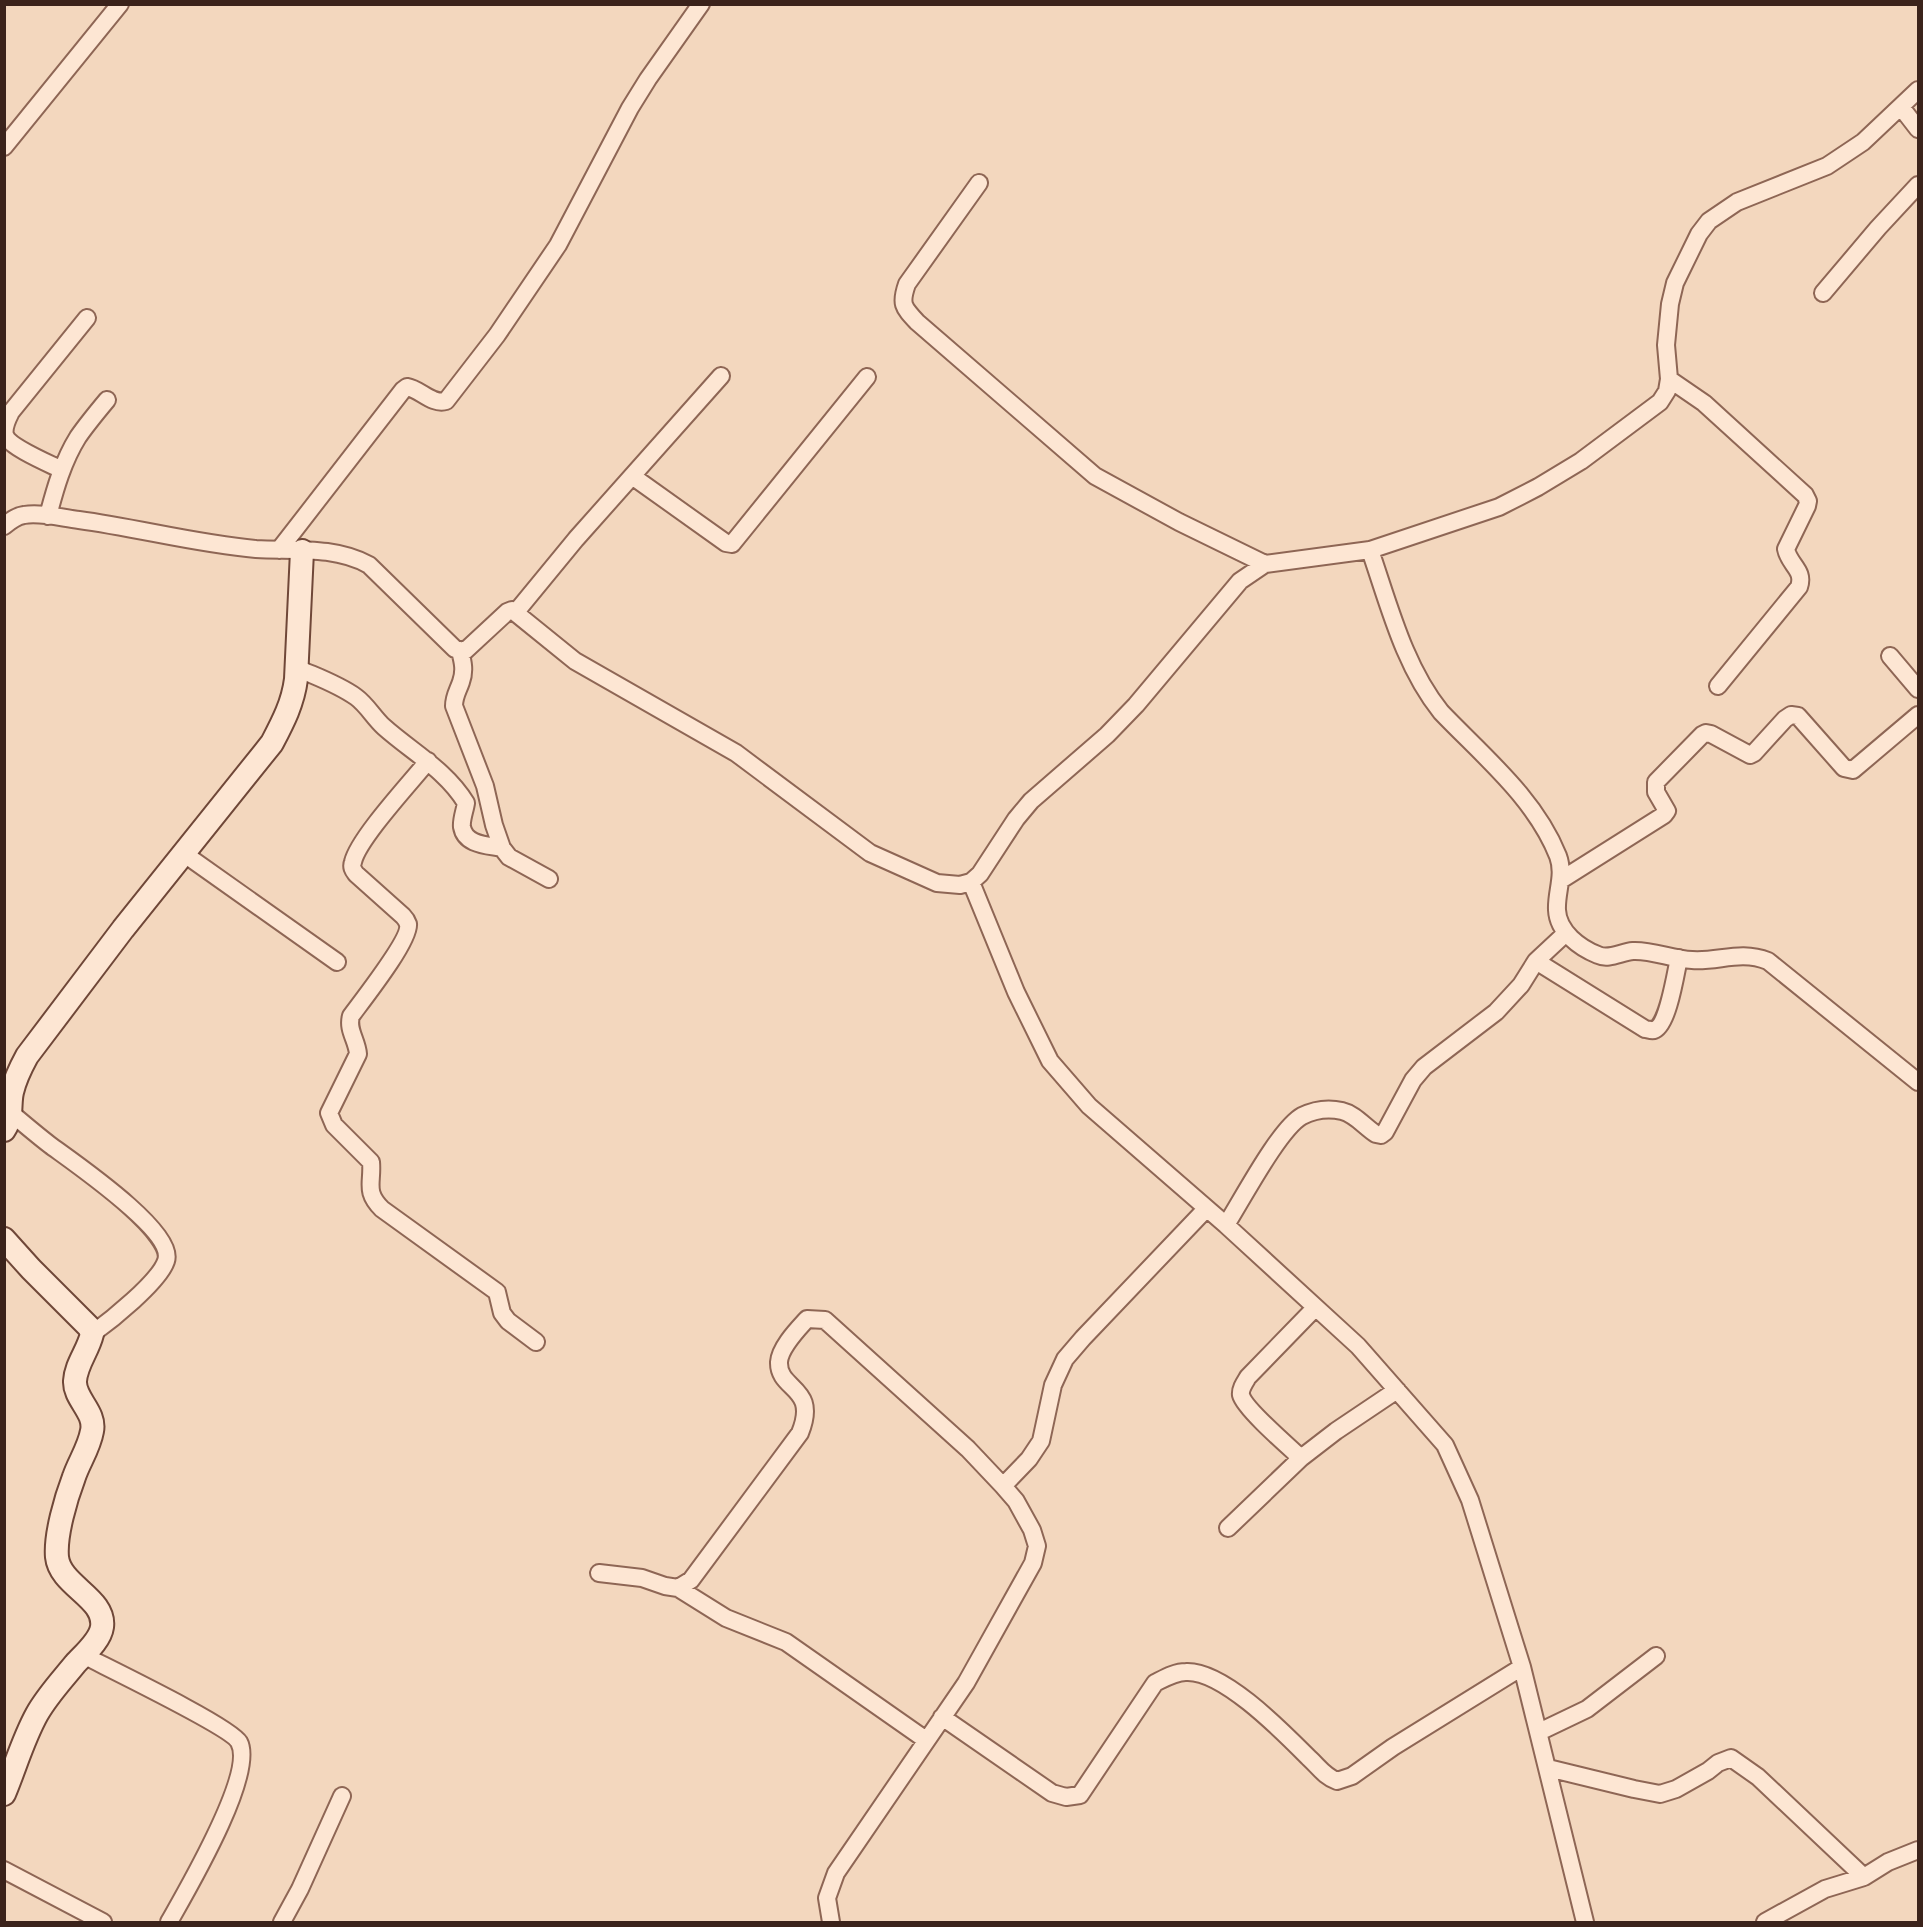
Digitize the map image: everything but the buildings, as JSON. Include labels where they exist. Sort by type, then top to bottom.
[{"type":"street","points":[[4,147],[120,4]]},
{"type":"street","points":[[279,550],[403,390],[407,387],[412,388],[437,402],[446,401],[497,335],[558,245],[630,108],[701,4]]},
{"type":"street","points":[[4,526],[10,520],[24,515],[48,516],[117,525],[229,546],[354,557],[369,565],[455,649],[460,651],[465,651],[512,610],[564,654],[736,753],[870,853],[937,883],[960,885],[971,882],[980,874],[1016,819],[1031,801],[1107,735],[1136,705],[1240,581],[1265,564],[1370,550],[1499,507],[1581,462],[1660,402],[1667,391],[1669,379],[1666,345],[1670,304],[1675,283],[1699,234],[1709,221],[1737,202],[1827,166],[1863,142],[1918,90]]},
{"type":"street","points":[[1901,107],[1918,129]]},
{"type":"street","points":[[979,183],[907,284],[902,298],[906,310],[1095,476],[1179,522],[1265,564]]},
{"type":"street","points":[[1823,293],[1878,228],[1918,186]]},
{"type":"street","points":[[62,470],[10,443],[5,434],[6,425],[11,412],[87,318]]},
{"type":"street","points":[[516,612],[721,376]]},
{"type":"street","points":[[632,476],[726,543],[732,544],[867,377]]},
{"type":"street","points":[[1669,379],[1704,403],[1805,495],[1808,501],[1786,549],[1787,556],[1800,572],[1799,587],[1718,686]]},
{"type":"street","points":[[48,516],[62,470],[78,437],[107,400]]},
{"type":"street","points":[[1370,550],[1401,639],[1429,698],[1521,794],[1555,849],[1560,862],[1561,880],[1557,911],[1566,933],[1574,941],[1605,958],[1635,951],[1699,961],[1741,955],[1768,961],[1918,1082]]},
{"type":"street","points":[[92,1334],[111,1321],[161,1271],[167,1260],[167,1251],[161,1239],[105,1184],[49,1144],[8,1122],[11,1094],[16,1077],[27,1056],[183,853],[272,743],[294,696],[303,551]]},
{"type":"street","points":[[460,651],[464,668],[462,680],[454,696],[454,706],[485,786],[502,848],[510,857],[549,879]]},
{"type":"street","points":[[1890,656],[1918,689]]},
{"type":"street","points":[[297,668],[356,697],[381,725],[428,761],[457,788],[466,803],[462,825],[465,835],[474,842],[502,848]]},
{"type":"street","points":[[1561,880],[1664,815],[1667,811],[1656,792],[1656,782],[1702,735],[1711,734],[1750,755],[1785,719],[1791,715],[1798,716],[1844,768],[1853,770],[1918,715]]},
{"type":"street","points":[[428,761],[368,836],[353,859],[352,867],[356,874],[403,916],[408,924],[406,934],[396,954],[351,1016],[349,1024],[358,1047],[358,1054],[329,1113],[334,1125],[371,1162],[370,1193],[374,1201],[497,1292],[502,1313],[508,1321],[536,1342]]},
{"type":"street","points":[[183,853],[338,962]]},
{"type":"street","points":[[971,882],[1016,992],[1050,1061],[1089,1106],[1226,1225],[1358,1346],[1445,1445],[1470,1500],[1522,1666],[1585,1923]]},
{"type":"street","points":[[1226,1225],[1292,1123],[1316,1111],[1332,1109],[1350,1114],[1369,1130],[1381,1135],[1389,1126],[1413,1080],[1424,1067],[1496,1012],[1516,992],[1536,961],[1566,933]]},
{"type":"street","points":[[1536,961],[1645,1029],[1653,1030],[1658,1029],[1672,996],[1679,958]]},
{"type":"street","points":[[1003,1486],[1029,1459],[1041,1441],[1053,1385],[1065,1359],[1206,1209]]},
{"type":"street","points":[[4,1239],[89,1328],[92,1334],[90,1344],[79,1364],[75,1390],[92,1420],[93,1429],[66,1504],[58,1538],[57,1557],[66,1578],[94,1604],[101,1617],[102,1628],[37,1714],[4,1794]]},
{"type":"street","points":[[1301,1458],[1248,1407],[1241,1395],[1248,1377],[1315,1308]]},
{"type":"street","points":[[678,1587],[692,1580],[800,1433],[806,1418],[806,1404],[783,1375],[779,1363],[784,1350],[807,1319],[825,1320],[968,1449],[1016,1501],[1032,1530],[1037,1546],[1033,1563],[966,1683],[836,1873],[827,1898],[831,1923]]},
{"type":"street","points":[[1228,1528],[1301,1458],[1336,1431],[1397,1390]]},
{"type":"street","points":[[599,1573],[642,1578],[665,1586],[678,1587],[726,1618],[786,1642],[926,1740]]},
{"type":"street","points":[[83,1655],[206,1719],[238,1739],[243,1752],[239,1773],[219,1829],[169,1923]]},
{"type":"street","points":[[1539,1732],[1587,1709],[1656,1656]]},
{"type":"street","points":[[942,1718],[1052,1793],[1066,1797],[1080,1795],[1155,1683],[1168,1676],[1186,1671],[1213,1677],[1251,1704],[1310,1758],[1327,1777],[1337,1781],[1352,1776],[1393,1747],[1522,1666]]},
{"type":"street","points":[[1548,1768],[1634,1790],[1660,1794],[1676,1789],[1708,1771],[1718,1762],[1731,1758],[1758,1777],[1864,1877]]},
{"type":"street","points":[[282,1923],[342,1796]]},
{"type":"street","points":[[1765,1923],[1825,1888],[1864,1877],[1887,1862],[1918,1850]]},
{"type":"street","points":[[4,1870],[103,1923]]}]
